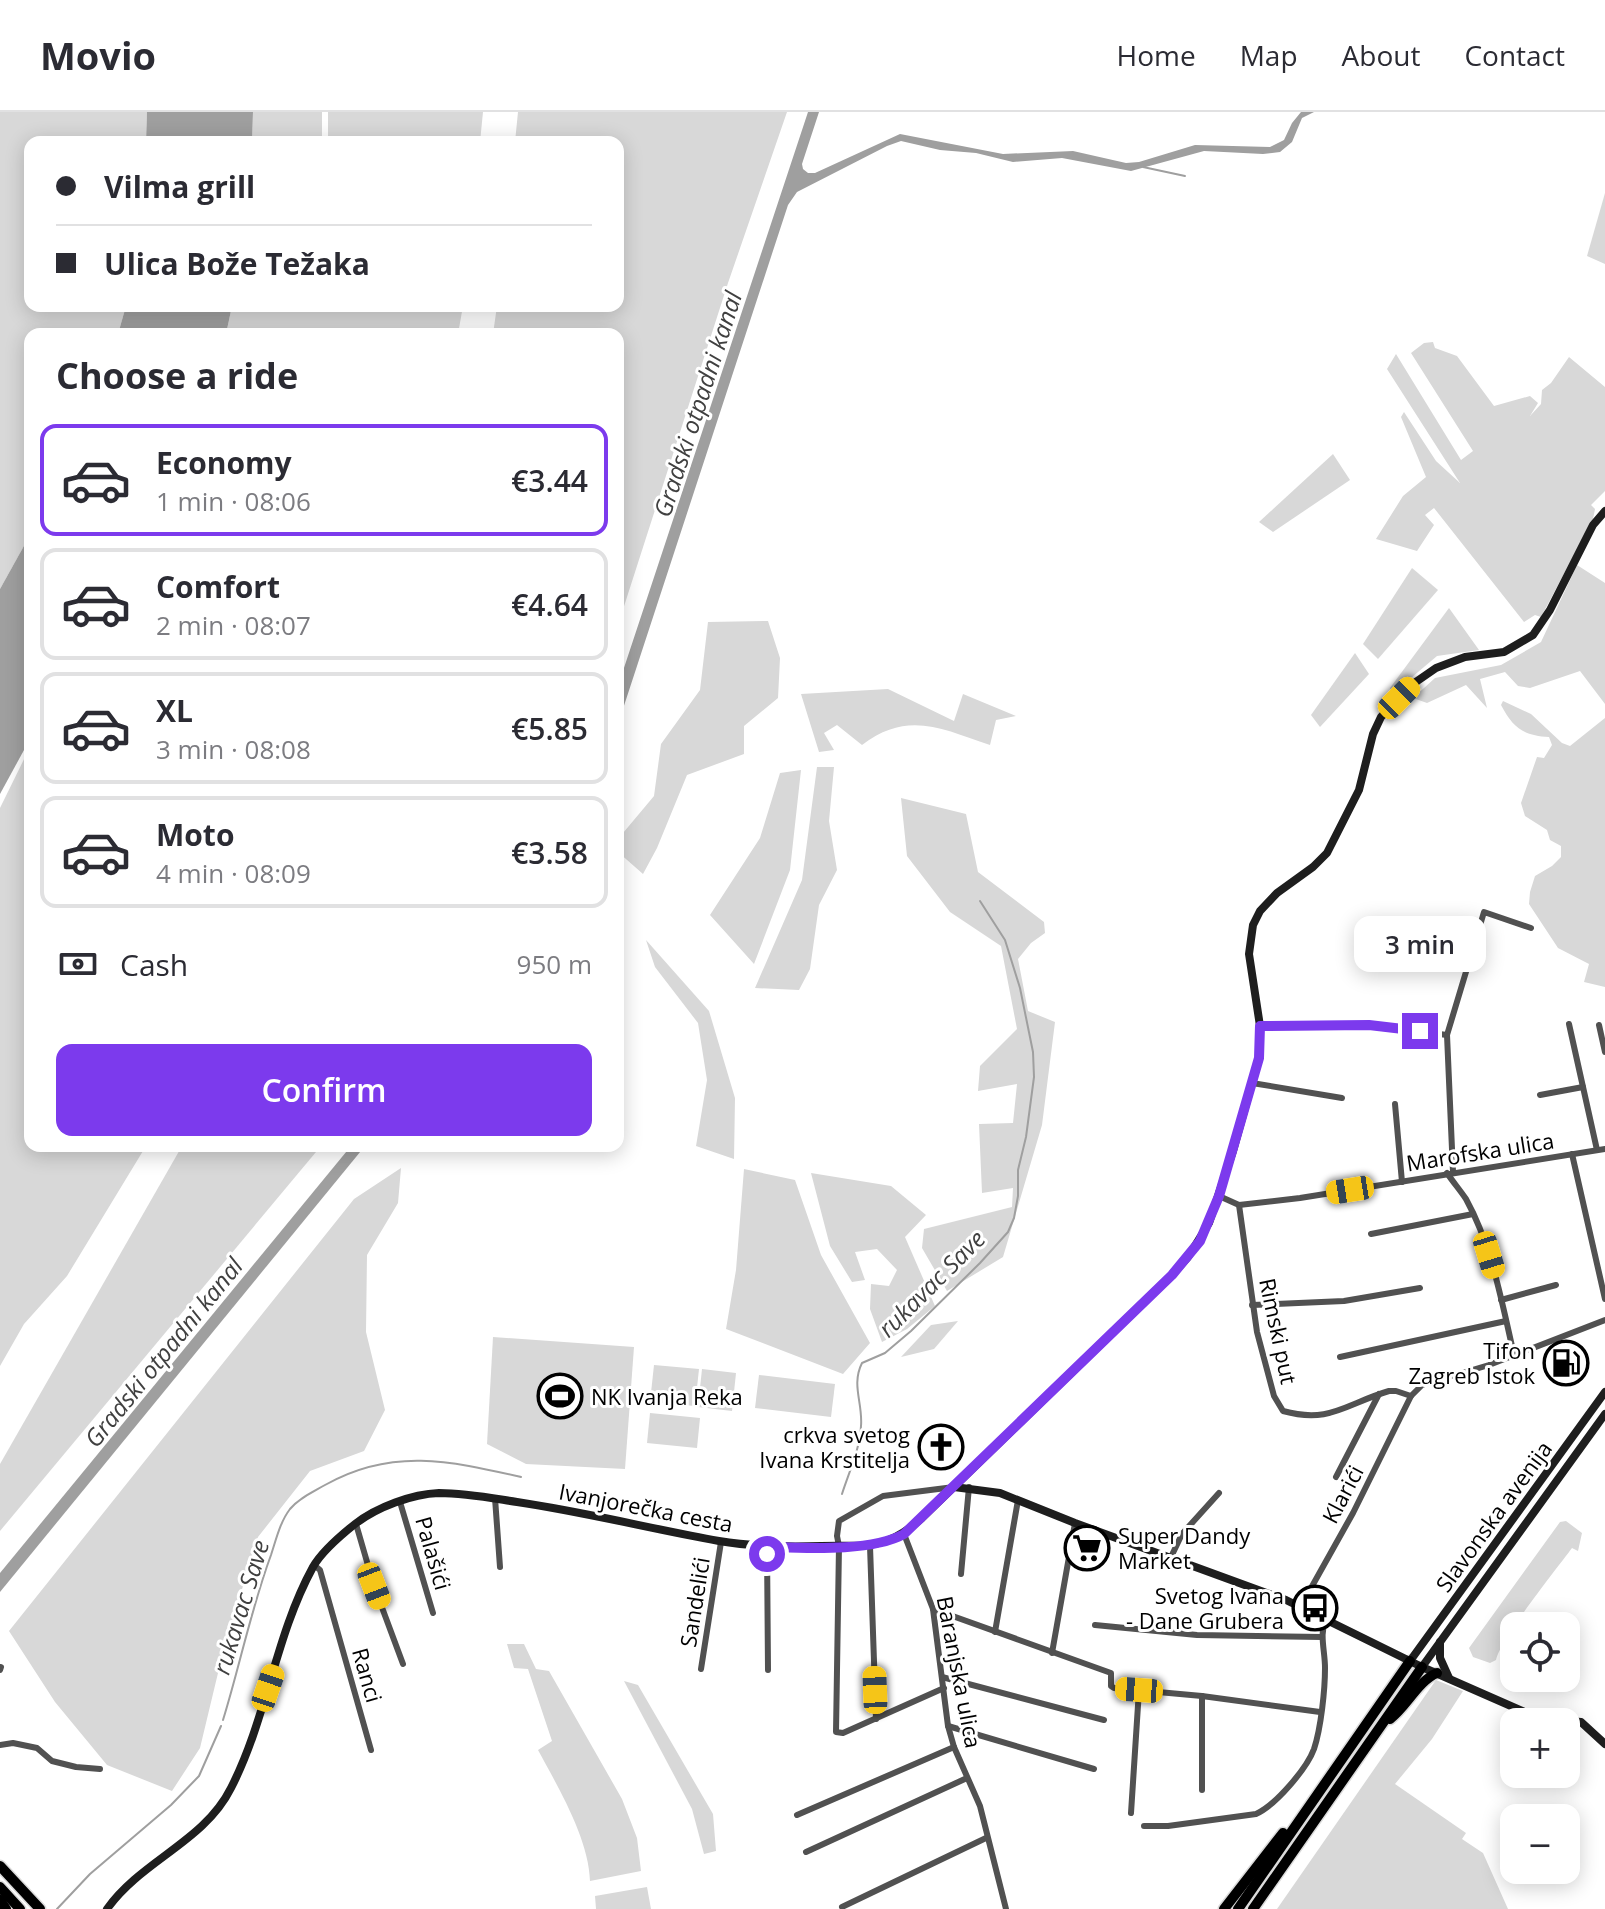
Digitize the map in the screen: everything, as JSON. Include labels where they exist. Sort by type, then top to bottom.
[{"type":"highway","points":[[1238,1909],[1410,1661]]},
{"type":"highway","points":[[1253,1909],[1422,1667]]},
{"type":"highway","points":[[1382,1724],[1400,1711],[1429,1677],[1437,1673]]},
{"type":"highway","points":[[1224,1909],[1285,1831],[1298,1822]]},
{"type":"highway","points":[[0,1866],[36,1905]]},
{"type":"highway","points":[[0,1887],[20,1909]]},
{"type":"highway","points":[[0,1900],[6,1909]]},
{"type":"main road","name":"Ivanjorečka cesta","points":[[107,1909],[142,1870],[201,1828],[230,1790],[241,1767],[292,1617],[314,1565],[356,1524],[400,1502],[437,1493],[495,1498],[554,1507],[721,1542],[767,1547],[870,1546],[904,1534],[1180,1266],[1204,1233],[1219,1196],[1259,1058],[1260,1026],[1249,954],[1253,925],[1267,904],[1320,861],[1332,845],[1359,790],[1373,734],[1381,717],[1410,686],[1436,668],[1458,659],[1510,650],[1533,635],[1550,610],[1586,537],[1605,511]]},
{"type":"main road","name":"Slavonska avenija","points":[[1410,1661],[1605,1392]]},
{"type":"main road","name":"Slavonska avenija","points":[[1422,1667],[1605,1414]]},
{"type":"main road","points":[[954,1487],[1000,1493],[1301,1606],[1422,1667],[1540,1718],[1581,1722],[1605,1744]]},
{"type":"main road","points":[[1440,1642],[1441,1664],[1449,1679]]},
{"type":"street","points":[[1514,1355],[1489,1255],[1473,1214],[1450,1173],[1447,1035],[1484,912],[1531,928]]},
{"type":"street","points":[[1569,1024],[1601,1149]]},
{"type":"street","points":[[1260,1026],[1369,1025],[1447,1035]]},
{"type":"street","points":[[1599,1025],[1605,1052]]},
{"type":"street","points":[[1252,1083],[1342,1098]]},
{"type":"street","points":[[1540,1095],[1583,1087]]},
{"type":"street","points":[[1395,1104],[1402,1182]]},
{"type":"street","name":"Marofska ulica","points":[[1239,1205],[1601,1149]]},
{"type":"street","points":[[1572,1154],[1605,1299]]},
{"type":"street","points":[[1219,1196],[1239,1205]]},
{"type":"street","name":"Rimski put","points":[[1239,1205],[1252,1305],[1274,1396],[1283,1411],[1303,1416],[1324,1416],[1379,1394],[1396,1391],[1411,1396]]},
{"type":"street","points":[[1371,1234],[1473,1214]]},
{"type":"street","points":[[1501,1300],[1556,1285]]},
{"type":"street","points":[[1252,1305],[1344,1301],[1420,1288]]},
{"type":"street","points":[[1411,1396],[1422,1385],[1514,1355],[1605,1320]]},
{"type":"street","points":[[1340,1357],[1506,1321]]},
{"type":"street","points":[[1336,1477],[1379,1394]]},
{"type":"street","name":"Klarići","points":[[1301,1606],[1353,1513],[1411,1396]]},
{"type":"street","points":[[944,1688],[843,1733],[836,1732],[839,1521],[883,1496],[954,1487]]},
{"type":"street","points":[[961,1574],[969,1487]]},
{"type":"street","points":[[1171,1557],[1182,1534],[1219,1493]]},
{"type":"street","points":[[495,1498],[500,1567]]},
{"type":"street","points":[[995,1632],[1018,1500]]},
{"type":"street","name":"Palašići","points":[[400,1502],[433,1613]]},
{"type":"street","points":[[1052,1653],[1075,1523]]},
{"type":"street","points":[[356,1524],[374,1586],[403,1664]]},
{"type":"street","name":"Baranjska ulica","points":[[904,1534],[933,1609],[948,1726],[980,1806],[1006,1909]]},
{"type":"street","name":"Sandelići","points":[[701,1669],[721,1542]]},
{"type":"street","points":[[870,1546],[876,1719]]},
{"type":"street","points":[[767,1547],[768,1670]]},
{"type":"street","name":"Ranci","points":[[314,1565],[320,1570],[371,1750]]},
{"type":"street","points":[[933,1609],[1111,1673],[1111,1686],[1114,1688],[1320,1712]]},
{"type":"street","points":[[1144,1826],[1190,1824],[1263,1811],[1285,1789],[1315,1748],[1325,1672],[1322,1637],[1326,1618]]},
{"type":"street","points":[[1095,1625],[1197,1635],[1322,1637]]},
{"type":"street","points":[[942,1677],[1104,1720]]},
{"type":"street","points":[[1131,1813],[1139,1690]]},
{"type":"street","points":[[1202,1696],[1202,1790]]},
{"type":"street","points":[[948,1726],[1094,1769]]},
{"type":"street","points":[[0,1745],[13,1743],[37,1748],[52,1761],[100,1769]]},
{"type":"street","points":[[797,1815],[954,1747]]},
{"type":"street","points":[[806,1852],[967,1778]]},
{"type":"street","points":[[842,1907],[986,1838]]},
{"type":"shaded area","points":[[0,112],[147,112],[146,136],[24,136],[24,312],[124,312],[120,328],[24,328],[24,546],[0,589]]},
{"type":"shaded area","points":[[147,112],[253,112],[252,136],[146,136]]},
{"type":"shaded area","points":[[253,112],[322,112],[322,136],[252,136]]},
{"type":"shaded area","points":[[328,112],[483,112],[481,136],[328,136]]},
{"type":"shaded area","points":[[518,112],[787,112],[728,283],[624,606],[624,328],[494,328],[496,312],[624,312],[624,136],[516,136]]},
{"type":"shaded area","points":[[808,112],[819,112],[802,164],[808,173],[815,173],[900,134],[1003,154],[1073,151],[1126,163],[1195,145],[1270,147],[1284,140],[1301,112],[1314,112],[1302,118],[1292,142],[1280,152],[1204,151],[1131,171],[1062,158],[1013,162],[901,141],[797,192],[788,205],[624,706],[624,668]]},
{"type":"shaded area","points":[[1605,193],[1605,264],[1587,256]]},
{"type":"shaded area","points":[[124,312],[231,312],[227,328],[120,328]]},
{"type":"shaded area","points":[[231,312],[462,312],[459,328],[227,328]]},
{"type":"shaded area","points":[[1433,342],[1435,348],[1457,356],[1494,406],[1530,396],[1538,403],[1530,416],[1541,404],[1542,390],[1551,383],[1569,357],[1605,387],[1605,491],[1591,505],[1595,509],[1593,519],[1541,617],[1535,615],[1524,622],[1434,508],[1425,515],[1434,525],[1417,551],[1376,539],[1403,496],[1426,477],[1401,417],[1404,412],[1436,461],[1460,483],[1387,369],[1396,354],[1461,460],[1473,451],[1411,353],[1424,343]]},
{"type":"shaded area","points":[[1333,454],[1350,480],[1273,532],[1259,522]]},
{"type":"shaded area","points":[[24,546],[24,750],[0,794],[0,589]]},
{"type":"shaded area","points":[[1577,565],[1605,583],[1605,704],[1580,671],[1530,688],[1518,686],[1505,672],[1480,679],[1487,708],[1466,685],[1427,703],[1413,698],[1435,678],[1501,665],[1541,642]]},
{"type":"shaded area","points":[[1412,568],[1438,590],[1378,659],[1363,644]]},
{"type":"shaded area","points":[[1449,608],[1479,650],[1437,656],[1392,694],[1390,688]]},
{"type":"shaded area","points":[[768,621],[780,658],[778,698],[744,726],[744,754],[687,775],[643,874],[624,857],[624,832],[654,796],[661,744],[700,690],[708,622]]},
{"type":"shaded area","points":[[1355,653],[1369,674],[1320,727],[1311,715]]},
{"type":"shaded area","points":[[888,689],[954,721],[963,694],[1016,716],[996,720],[990,745],[941,729],[910,725],[879,734],[862,745],[837,725],[824,733],[834,750],[819,752],[801,694]]},
{"type":"shaded area","points":[[1503,701],[1531,714],[1562,743],[1570,746],[1605,718],[1605,987],[1584,982],[1589,964],[1558,948],[1529,904],[1535,876],[1561,857],[1561,846],[1550,840],[1547,830],[1525,816],[1521,803],[1537,757],[1544,758],[1552,745],[1549,737],[1533,735],[1515,725],[1501,705]]},
{"type":"shaded area","points":[[24,759],[24,1152],[142,1152],[67,1276],[24,1324],[0,1366],[0,808]]},
{"type":"shaded area","points":[[817,767],[834,767],[829,821],[837,870],[819,905],[810,969],[799,990],[755,988],[802,880]]},
{"type":"shaded area","points":[[801,770],[790,870],[754,964],[710,915],[760,838],[780,773]]},
{"type":"shaded area","points":[[901,798],[966,814],[978,872],[1044,922],[1045,933],[1031,943],[1018,959],[1028,1011],[1055,1022],[1042,1125],[1003,1257],[947,1291],[922,1248],[924,1229],[1012,1207],[1013,1188],[982,1193],[979,1124],[1013,1123],[1017,1084],[978,1091],[980,1066],[1017,1029],[1001,946],[950,912],[907,856]]},
{"type":"shaded area","points":[[646,940],[709,1011],[735,1098],[734,1159],[696,1146],[707,1080],[698,1023],[655,967]]},
{"type":"shaded area","points":[[179,1152],[316,1152],[0,1531],[0,1464]]},
{"type":"shaded area","points":[[346,1152],[360,1152],[0,1592],[0,1573]]},
{"type":"shaded area","points":[[401,1168],[398,1203],[367,1255],[366,1332],[385,1410],[364,1451],[310,1471],[258,1537],[224,1648],[200,1748],[172,1791],[107,1765],[55,1702],[9,1631],[354,1199]]},
{"type":"shaded area","points":[[744,1169],[795,1180],[821,1255],[870,1343],[843,1374],[726,1329],[736,1270]]},
{"type":"shaded area","points":[[811,1173],[891,1186],[926,1215],[905,1237],[935,1306],[907,1329],[882,1342],[870,1309],[871,1284],[889,1286],[897,1270],[877,1249],[855,1252],[865,1280],[852,1282],[830,1246]]},
{"type":"shaded area","points":[[958,1321],[934,1349],[901,1357],[931,1325]]},
{"type":"shaded area","name":"NK Ivanja Reka","points":[[493,1337],[634,1347],[625,1469],[526,1464],[487,1444]]},
{"type":"shaded area","points":[[654,1365],[699,1369],[695,1406],[650,1402]]},
{"type":"shaded area","points":[[702,1369],[736,1373],[732,1411],[698,1407]]},
{"type":"shaded area","points":[[759,1375],[835,1384],[831,1417],[755,1408]]},
{"type":"shaded area","points":[[650,1413],[700,1418],[697,1448],[647,1443]]},
{"type":"shaded area","points":[[1566,1521],[1582,1533],[1578,1551],[1572,1548],[1525,1612],[1500,1612],[1500,1650],[1496,1660],[1490,1663],[1473,1657],[1469,1648],[1560,1522]]},
{"type":"shaded area","points":[[507,1644],[524,1644],[536,1669],[549,1671],[622,1799],[637,1838],[641,1871],[590,1881],[578,1831],[538,1750],[552,1741],[528,1669],[514,1668]]},
{"type":"shaded area","points":[[1436,1680],[1463,1691],[1432,1739],[1395,1784],[1466,1833],[1462,1839],[1483,1853],[1508,1909],[1277,1909]]},
{"type":"shaded area","points":[[624,1681],[638,1685],[713,1814],[716,1851],[704,1854],[692,1809]]},
{"type":"shaded area","points":[[647,1887],[651,1909],[596,1909],[595,1896]]},
{"type":"waterway","points":[[1143,167],[1185,176]]},
{"type":"waterway","name":"rukavac Save","points":[[842,1494],[860,1435],[857,1379],[862,1363],[885,1353],[911,1331],[980,1263],[1008,1232],[1014,1218],[1018,1170],[1034,1077],[1033,1052],[1020,988],[1005,940],[980,901]]},
{"type":"waterway","name":"rukavac Save","points":[[223,1720],[257,1596],[279,1531],[290,1509],[298,1502],[350,1473],[374,1465],[398,1462],[446,1462],[521,1477]]},
{"type":"waterway","name":"rukavac Save","points":[[57,1909],[90,1874],[171,1805],[199,1776],[221,1726]]},
{"type":"place","name":"Tifon Zagreb Istok","points":[[1566,1363]]},
{"type":"place","name":"NK Ivanja Reka","points":[[560,1396]]},
{"type":"place","name":"crkva svetog Ivana Krstitelja","points":[[941,1447]]},
{"type":"place","name":"Super Dandy Market","points":[[1087,1548]]},
{"type":"place","name":"Svetog Ivana - Dane Grubera","points":[[1315,1608]]},
{"type":"route","points":[[767,1554],[767,1547],[870,1546],[904,1534],[1172,1275],[1200,1241],[1219,1196],[1259,1058],[1260,1026],[1369,1025],[1420,1031]]},
{"type":"water label","name":"Gradski otpadni kanal","points":[[697,404]]},
{"type":"water label","name":"Gradski otpadni kanal","points":[[163,1352]]}]
